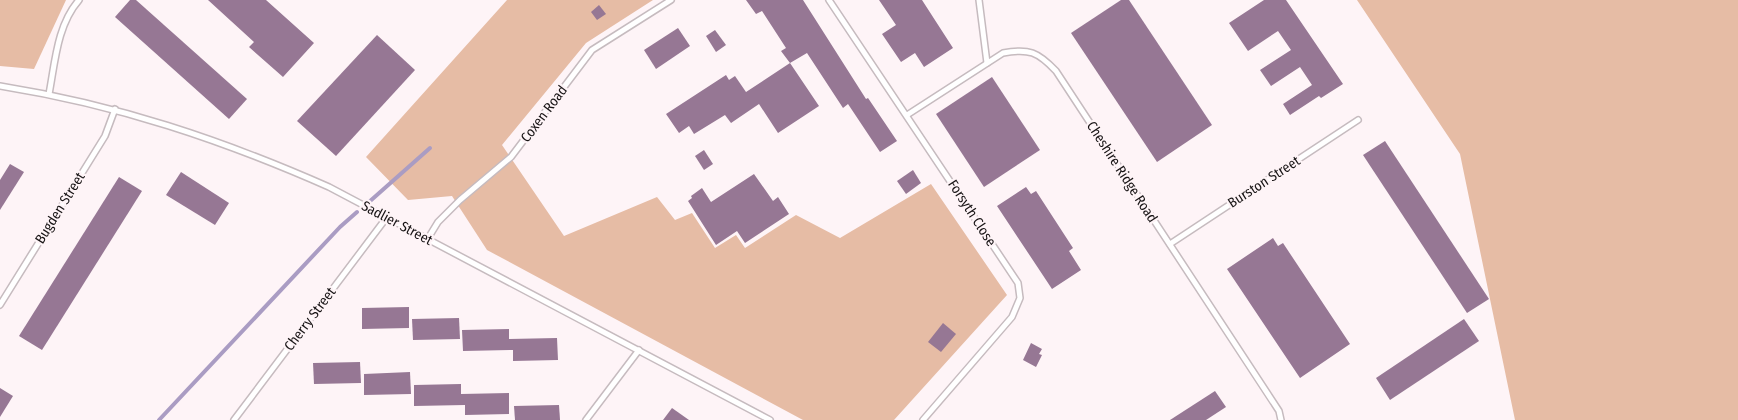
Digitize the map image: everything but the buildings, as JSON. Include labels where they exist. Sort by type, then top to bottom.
[{"type":"lane","points":[[49,94],[63,27],[72,7],[78,0]]},
{"type":"lane","name":"Coxen Road","points":[[427,240],[438,222],[460,200],[511,158],[592,50],[670,0]]},
{"type":"lane","name":"Forsyth Close","points":[[828,0],[1018,283],[1020,298],[1012,317],[923,420]]},
{"type":"lane","points":[[979,0],[987,62]]},
{"type":"lane","name":"Cheshire Ridge Road","points":[[907,115],[1003,53],[1022,50],[1042,56],[1056,71],[1280,411],[1282,420]]},
{"type":"lane","name":"Sadlier Street","points":[[0,86],[49,94],[115,109],[176,127],[263,158],[329,187],[770,420]]},
{"type":"lane","name":"Bugden Street","points":[[0,305],[105,136],[115,109]]},
{"type":"lane","name":"Burston Street","points":[[1170,244],[1358,120]]},
{"type":"lane","name":"Cherry Street","points":[[234,420],[387,218]]},
{"type":"lane","points":[[586,420],[639,350]]},
{"type":"shaded area","points":[[0,0],[66,0],[34,69],[0,66]]},
{"type":"shaded area","points":[[507,0],[653,0],[586,43],[502,145],[564,236],[657,197],[675,220],[692,213],[715,248],[736,235],[745,248],[796,215],[840,238],[931,184],[1007,295],[894,420],[803,420],[487,250],[452,196],[408,200],[366,157]]},
{"type":"shaded area","points":[[1357,0],[1738,0],[1738,420],[1515,420],[1460,154]]},
{"type":"waterway","points":[[369,202],[430,148]]},
{"type":"waterway","points":[[159,420],[340,227],[357,212]]}]
